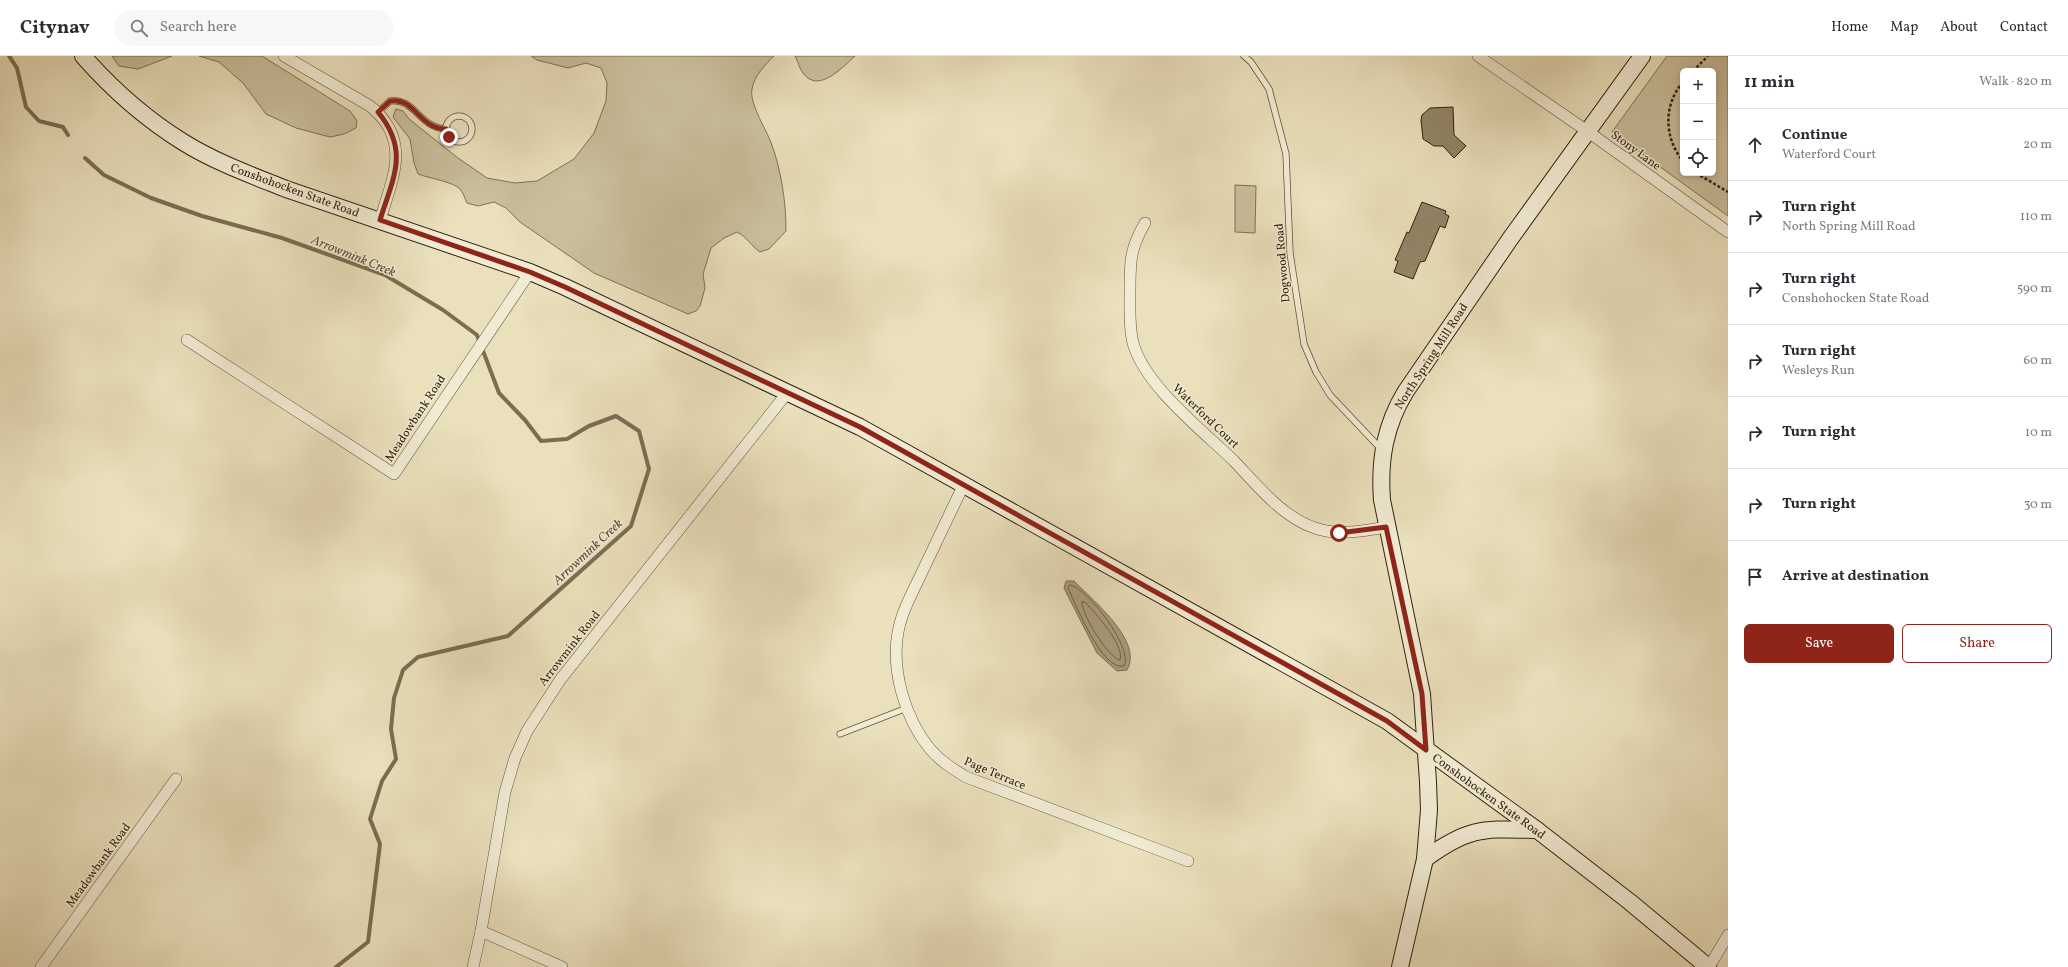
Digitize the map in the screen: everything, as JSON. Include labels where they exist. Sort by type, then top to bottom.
[{"type":"main road","name":"Conshohocken State Road","points":[[83,56],[128,100],[184,142],[248,174],[530,272],[860,427],[1387,721],[1537,830],[1630,902],[1708,967]]},
{"type":"main road","name":"North Spring Mill Road","points":[[1400,967],[1425,859],[1429,810],[1422,694],[1386,527],[1381,483],[1383,451],[1391,420],[1406,391],[1587,131],[1642,56]]},
{"type":"main road","points":[[1425,859],[1448,842],[1472,832],[1493,829],[1537,830]]},
{"type":"street","points":[[284,56],[378,112],[391,130],[397,152],[394,174],[380,220]]},
{"type":"street","name":"Stony Lane","points":[[1478,56],[1587,131],[1728,232]]},
{"type":"street","name":"Waterford Court","points":[[1145,223],[1132,250],[1130,263],[1130,326],[1139,358],[1158,387],[1274,501],[1302,521],[1314,528],[1339,533],[1386,527]]},
{"type":"street","name":"Meadowbank Road","points":[[188,340],[394,474],[461,372],[530,272]]},
{"type":"street","name":"Arrowmink Road","points":[[473,967],[481,931],[505,792],[515,758],[527,731],[560,680],[787,393]]},
{"type":"street","name":"Page Terrace","points":[[964,484],[907,603],[898,632],[897,662],[899,678],[907,707],[919,732],[930,749],[941,760],[966,777],[1188,861]]},
{"type":"street","name":"Meadowbank Road","points":[[41,967],[176,779]]},
{"type":"street","points":[[481,931],[562,967]]},
{"type":"street","points":[[1708,967],[1728,935]]},
{"type":"lane","name":"Dogwood Road","points":[[1244,56],[1251,62],[1269,89],[1286,154],[1290,253],[1304,344],[1316,372],[1330,395],[1383,451]]},
{"type":"lane","points":[[378,112],[390,101],[400,101],[407,105],[431,126],[446,129]]},
{"type":"lane","points":[[460,117],[470,123],[472,131],[468,139],[456,142],[449,137],[446,129],[453,118],[460,117]]},
{"type":"lane","points":[[840,734],[907,707]]},
{"type":"path","points":[[1696,68],[1708,56]]},
{"type":"path","points":[[1680,86],[1675,92],[1668,117],[1668,128],[1674,147],[1680,156]]},
{"type":"path","points":[[1701,176],[1728,192]]},
{"type":"shaded area","points":[[112,56],[172,56],[138,69],[119,66]]},
{"type":"shaded area","points":[[199,56],[262,56],[350,111],[357,121],[356,128],[344,134],[330,137],[296,128],[266,114],[243,83],[219,62]]},
{"type":"shaded area","points":[[531,56],[774,56],[757,75],[753,84],[752,94],[755,108],[770,140],[780,173],[784,196],[786,231],[769,249],[760,252],[744,236],[737,232],[724,238],[711,248],[703,274],[705,288],[700,306],[696,311],[688,314],[594,273],[520,222],[506,208],[494,202],[478,206],[467,203],[462,192],[457,187],[447,182],[418,174],[414,163],[410,139],[393,117],[396,109],[403,111],[409,119],[458,158],[487,178],[515,183],[537,181],[574,159],[594,133],[606,101],[607,83],[601,68],[586,63],[568,68],[537,60]]},
{"type":"shaded area","points":[[795,56],[855,56],[844,67],[830,77],[816,81],[809,79],[803,73]]},
{"type":"shaded area","points":[[1667,56],[1728,56],[1728,216],[1612,132]]},
{"type":"shaded area","points":[[1235,185],[1256,186],[1255,233],[1235,232]]},
{"type":"water","points":[[1066,581],[1074,581],[1103,609],[1122,634],[1128,646],[1130,659],[1127,670],[1117,671],[1097,653],[1064,588]]},
{"type":"building","points":[[1453,107],[1454,135],[1466,146],[1454,158],[1443,146],[1434,146],[1423,139],[1421,120],[1422,115],[1430,108]]},
{"type":"building","points":[[1422,202],[1446,211],[1445,214],[1449,216],[1445,228],[1440,226],[1425,261],[1420,262],[1413,279],[1394,272],[1398,261],[1395,260],[1407,232],[1409,233]]},
{"type":"waterway","name":"Arrowmink Creek","points":[[9,56],[17,68],[26,107],[39,121],[63,127],[68,135]]},
{"type":"waterway","name":"Arrowmink Creek","points":[[85,158],[104,175],[151,198],[202,216],[282,238],[385,275],[443,310],[477,335],[499,393],[525,420],[541,441],[567,439],[589,426],[616,416],[639,431],[649,469],[631,526],[508,636],[418,657],[403,670],[394,698],[391,729],[396,759],[382,781],[370,819],[380,844],[368,942],[336,967]]},
{"type":"route","points":[[449,137],[446,129],[431,126],[415,111],[400,101],[390,101],[378,112],[391,130],[395,140],[397,152],[394,174],[380,220],[530,272],[565,287],[860,427],[1387,721],[1426,750],[1422,694],[1386,527],[1339,533]]}]
